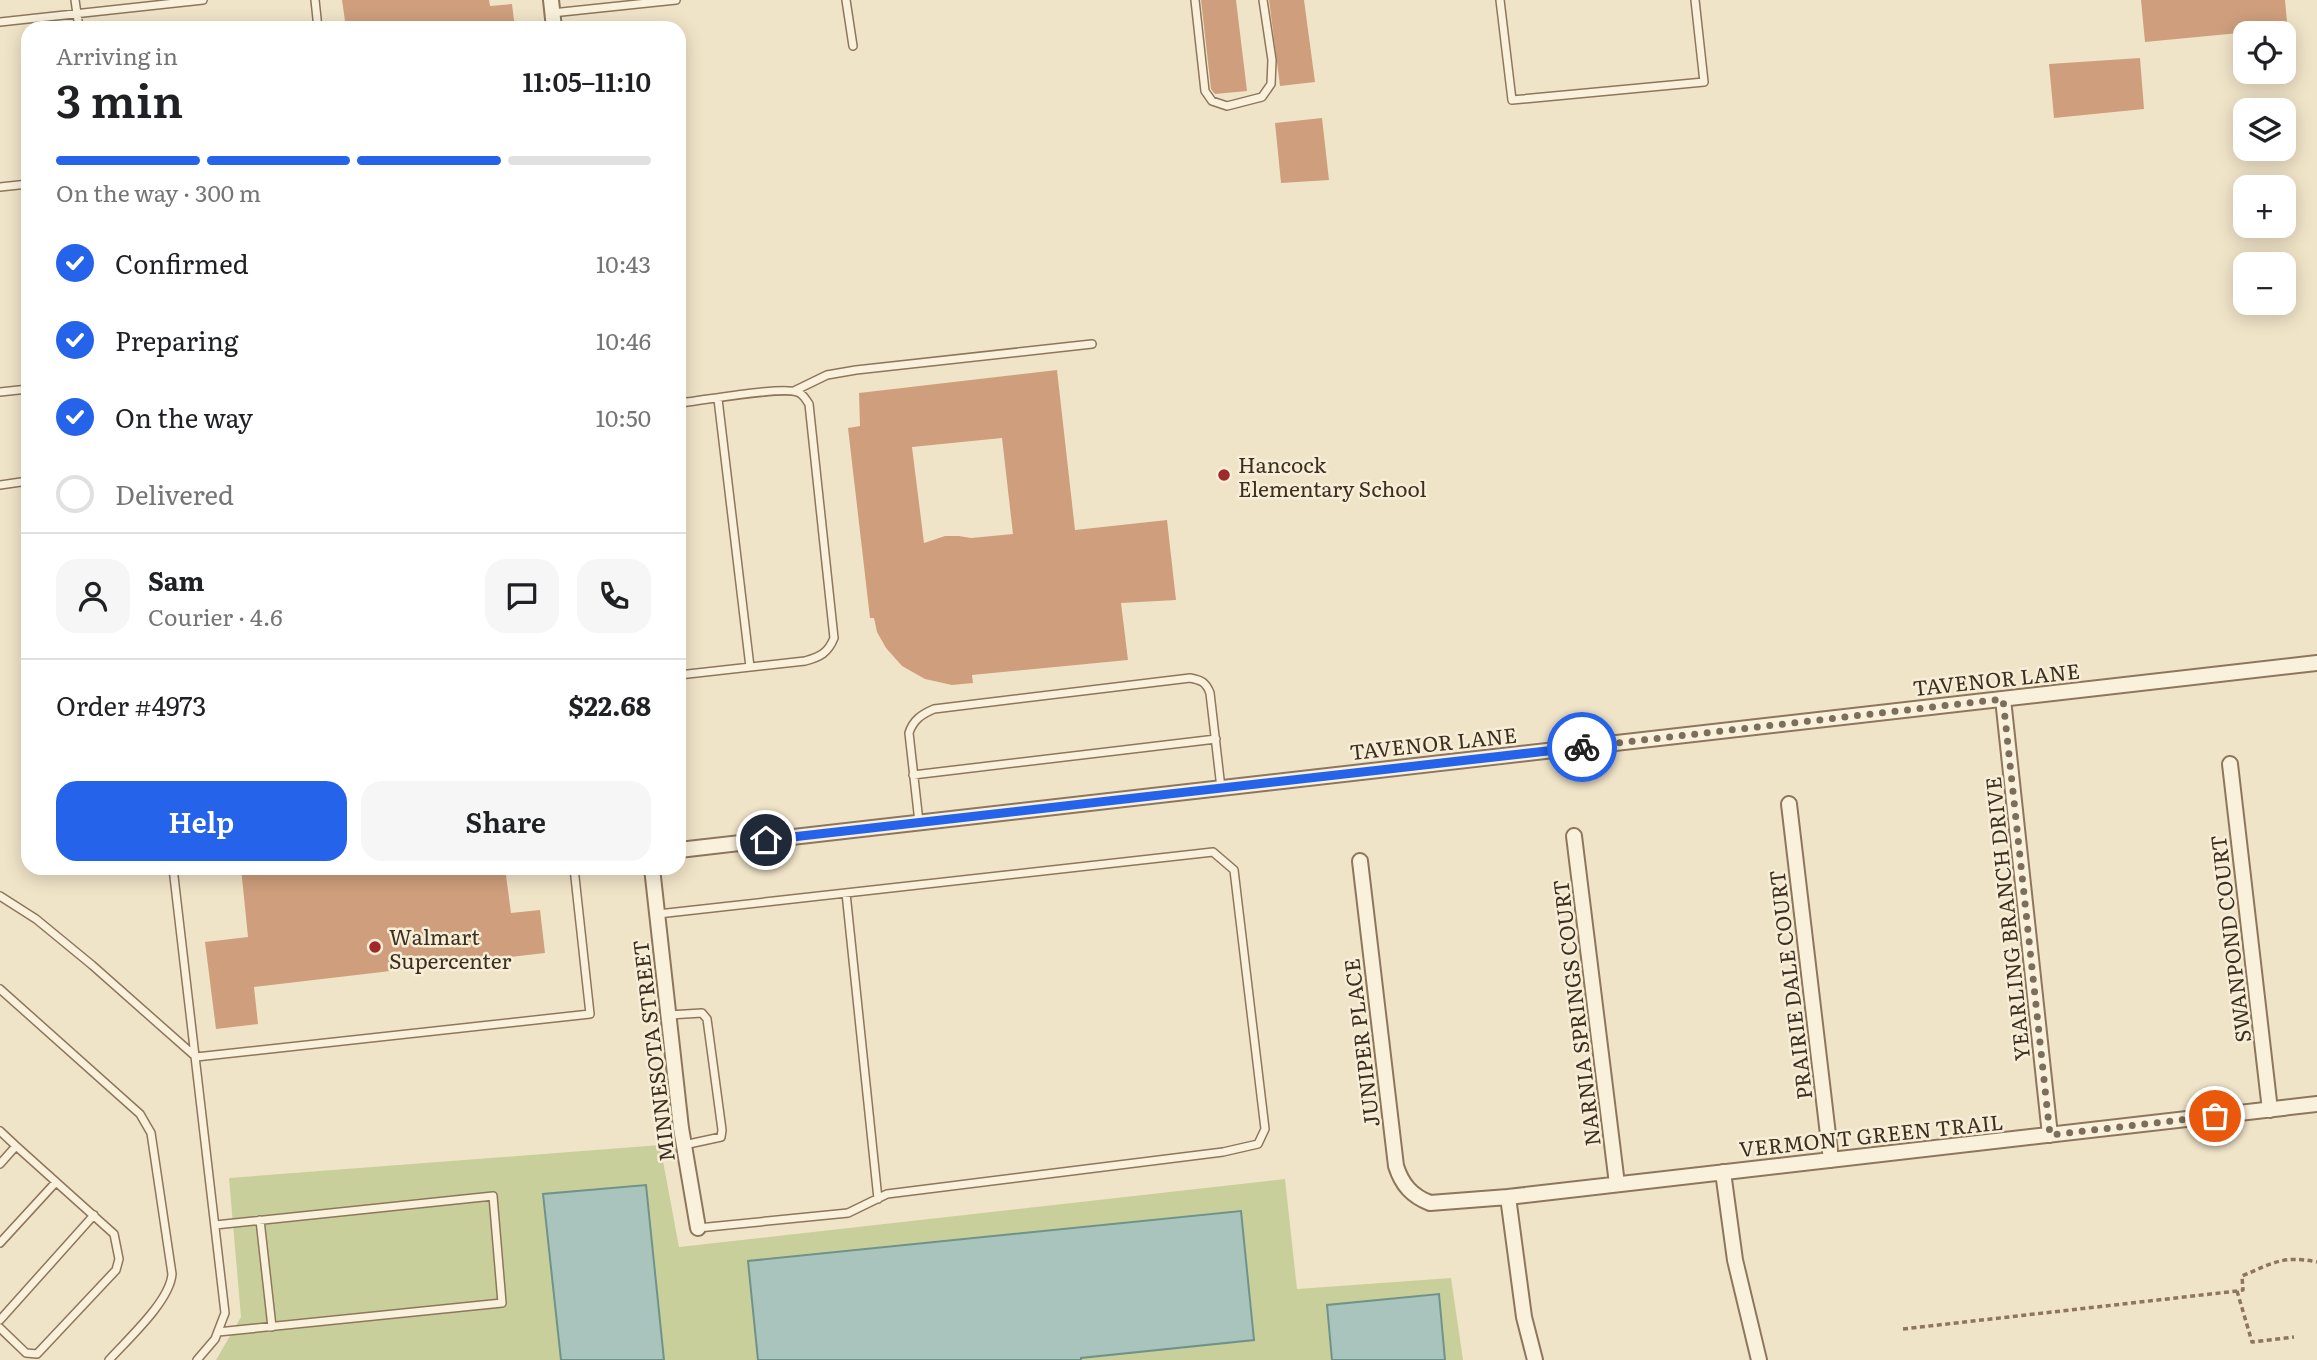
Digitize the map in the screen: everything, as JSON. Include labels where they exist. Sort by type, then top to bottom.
[{"type":"street","name":"TAVENOR LANE","points":[[686,849],[2317,663]]},
{"type":"street","name":"YEARLING BRANCH DRIVE","points":[[2003,699],[2050,1135]]},
{"type":"street","name":"SWANPOND COURT","points":[[2230,764],[2270,1110]]},
{"type":"street","name":"PRAIRIE DALE COURT","points":[[1789,804],[1830,1160]]},
{"type":"street","name":"NARNIA SPRINGS COURT","points":[[1574,836],[1617,1184]]},
{"type":"street","name":"JUNIPER PLACE","points":[[1360,861],[1396,1166],[1413,1195],[1430,1203]]},
{"type":"street","name":"MINNESOTA STREET","points":[[653,875],[684,1145],[698,1228]]},
{"type":"street","name":"VERMONT GREEN TRAIL","points":[[1430,1203],[2317,1104]]},
{"type":"street","points":[[1723,1172],[1735,1260],[1759,1360]]},
{"type":"street","points":[[1508,1196],[1524,1317],[1535,1360]]},
{"type":"lane","points":[[75,0],[78,21]]},
{"type":"lane","points":[[0,22],[203,0]]},
{"type":"lane","points":[[315,0],[317,21]]},
{"type":"lane","points":[[552,14],[602,4],[676,0]]},
{"type":"lane","points":[[846,0],[853,46]]},
{"type":"lane","points":[[1195,0],[1205,91],[1212,101],[1227,106],[1262,97],[1271,84],[1272,60],[1263,0]]},
{"type":"lane","points":[[1500,0],[1512,100],[1704,82],[1695,0]]},
{"type":"lane","points":[[0,187],[21,185]]},
{"type":"lane","points":[[686,402],[794,391],[827,375],[856,370],[1092,344]]},
{"type":"lane","points":[[0,392],[21,390]]},
{"type":"lane","points":[[686,674],[819,657],[830,648],[834,638],[809,404],[803,395],[794,391]]},
{"type":"lane","points":[[718,399],[750,667]]},
{"type":"lane","points":[[0,485],[21,482]]},
{"type":"lane","points":[[919,822],[909,733],[917,719],[934,709],[1190,678],[1207,684],[1210,693],[1221,788]]},
{"type":"lane","points":[[913,775],[1216,739]]},
{"type":"lane","points":[[657,914],[1213,852],[1234,870],[1265,1129],[1258,1144],[1223,1152],[887,1194],[848,1213],[698,1228]]},
{"type":"lane","points":[[174,875],[225,1313],[215,1339],[197,1360]]},
{"type":"lane","points":[[0,896],[36,919],[92,965],[196,1057],[590,1014],[575,875]]},
{"type":"lane","points":[[846,893],[878,1199]]},
{"type":"lane","points":[[0,989],[140,1114],[151,1133],[172,1283],[164,1298],[109,1360]]},
{"type":"lane","points":[[668,1016],[702,1013],[707,1018],[722,1130],[721,1137],[684,1145]]},
{"type":"lane","points":[[0,1131],[114,1234],[119,1259],[116,1269],[37,1354],[26,1353],[0,1328]]},
{"type":"lane","points":[[0,1164],[16,1146]]},
{"type":"lane","points":[[0,1243],[56,1182]]},
{"type":"lane","points":[[215,1225],[493,1196],[502,1303],[218,1332]]},
{"type":"lane","points":[[0,1320],[94,1215]]},
{"type":"lane","points":[[260,1220],[272,1326]]},
{"type":"path","points":[[1903,1329],[2237,1292],[2243,1290],[2242,1276],[2274,1261],[2295,1258],[2317,1262]]},
{"type":"path","points":[[2237,1292],[2252,1342],[2294,1337]]},
{"type":"green space","points":[[660,1145],[679,1247],[1285,1179],[1297,1289],[1451,1278],[1463,1360],[216,1360],[241,1317],[229,1178]]},
{"type":"water","points":[[646,1185],[664,1360],[561,1360],[543,1194]]},
{"type":"water","points":[[1241,1211],[1254,1340],[1081,1360],[758,1360],[748,1261]]},
{"type":"water","points":[[1439,1294],[1445,1360],[1332,1360],[1327,1305]]},
{"type":"building","points":[[342,0],[489,0],[490,6],[512,4],[514,21],[345,21]]},
{"type":"building","points":[[1201,0],[1236,0],[1247,91],[1215,94],[1211,89]]},
{"type":"building","points":[[1269,0],[1304,0],[1315,82],[1280,86]]},
{"type":"building","points":[[2141,0],[2285,0],[2287,21],[2233,21],[2233,34],[2145,42]]},
{"type":"building","points":[[2140,58],[2144,109],[2054,118],[2049,64]]},
{"type":"building","points":[[1322,118],[1329,180],[1281,183],[1275,123]]},
{"type":"building","points":[[1057,370],[1075,530],[1167,520],[1176,600],[1121,603],[1128,660],[972,675],[973,683],[952,685],[925,679],[902,666],[886,648],[877,632],[874,618],[870,618],[848,428],[860,426],[859,393]],"holes":[[[1002,438],[1013,534],[971,538],[945,536],[924,543],[912,447]]]},
{"type":"building","name":"Walmart Supercenter","points":[[242,875],[506,875],[511,913],[540,910],[545,953],[254,987],[258,1024],[216,1029],[205,942],[248,937]]},
{"type":"way so far","points":[[1582,747],[2003,699],[2050,1135],[2215,1116]]},
{"type":"place","name":"Hancock Elementary School","points":[[1224,475]]},
{"type":"place","name":"Walmart Supercenter","points":[[375,947]]},
{"type":"route","points":[[766,840],[1582,747]]}]
